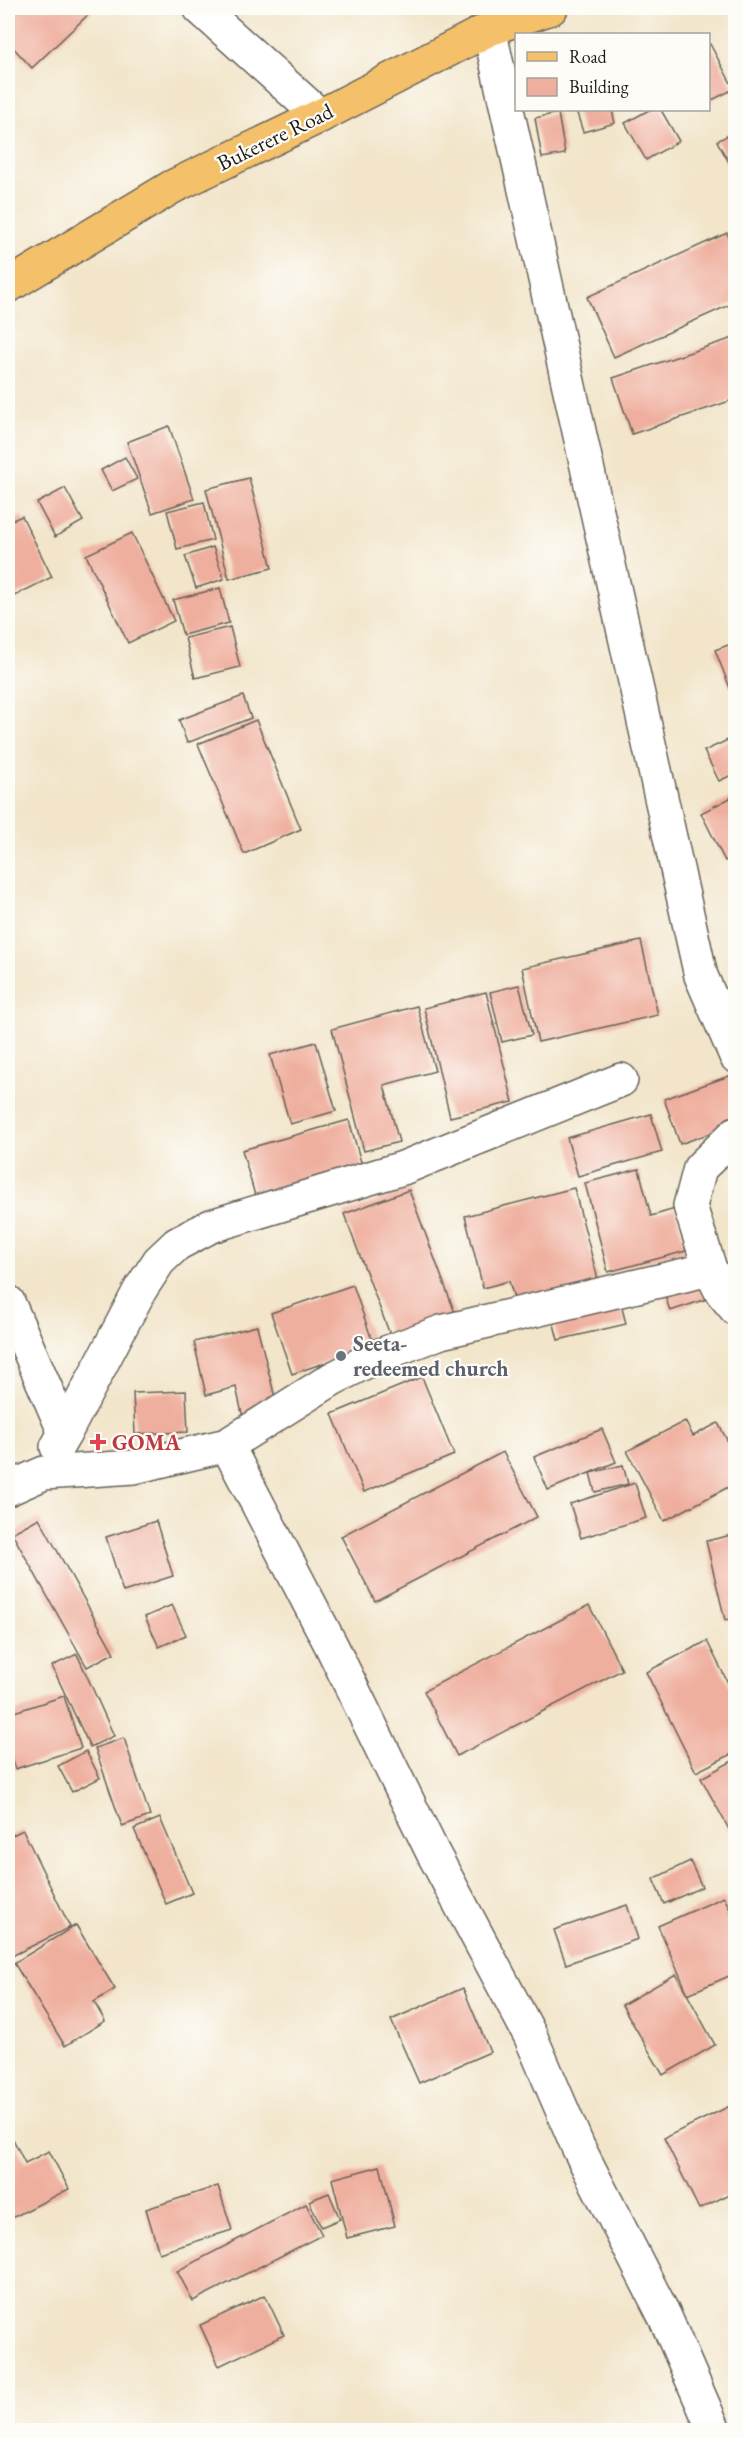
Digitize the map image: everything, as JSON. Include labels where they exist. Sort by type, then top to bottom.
[{"type":"main road","name":"Bukerere Road","points":[[8,286],[172,187],[320,116],[489,29],[551,8]]},
{"type":"street","points":[[200,8],[320,116]]},
{"type":"street","points":[[489,29],[701,976],[735,1056]]},
{"type":"street","points":[[44,1473],[140,1290],[159,1261],[177,1244],[211,1226],[403,1168],[621,1080]]},
{"type":"street","points":[[735,1133],[700,1168],[690,1206],[711,1269],[721,1291],[735,1308]]},
{"type":"street","points":[[8,1489],[44,1473],[134,1467],[227,1445],[332,1379],[375,1357],[441,1332],[711,1269]]},
{"type":"street","points":[[8,1302],[65,1433]]},
{"type":"street","points":[[227,1445],[331,1645],[433,1853],[530,2035],[578,2148],[665,2317],[714,2430]]},
{"type":"building","points":[[8,8],[91,8],[93,10],[32,68],[8,42]]},
{"type":"building","points":[[710,44],[734,89],[710,101]]},
{"type":"building","points":[[576,111],[612,111],[615,123],[583,132]]},
{"type":"building","points":[[647,111],[662,111],[679,141],[646,160],[625,123]]},
{"type":"building","points":[[558,113],[565,154],[542,158],[535,118]]},
{"type":"building","points":[[736,131],[736,175],[717,141]]},
{"type":"building","points":[[727,233],[736,252],[736,302],[614,357],[587,297]]},
{"type":"building","points":[[736,337],[736,399],[632,434],[613,378]]},
{"type":"building","points":[[169,426],[194,499],[152,513],[127,442]]},
{"type":"building","points":[[125,457],[137,479],[112,491],[101,470]]},
{"type":"building","points":[[249,478],[272,568],[229,579],[206,489]]},
{"type":"building","points":[[65,488],[83,521],[55,537],[37,503]]},
{"type":"building","points":[[204,502],[213,540],[177,549],[167,511]]},
{"type":"building","points":[[22,516],[52,577],[8,599],[8,522]]},
{"type":"building","points":[[132,533],[174,621],[128,643],[86,555]]},
{"type":"building","points":[[213,547],[224,579],[196,588],[185,556]]},
{"type":"building","points":[[220,588],[229,623],[183,635],[173,600]]},
{"type":"building","points":[[230,627],[240,667],[195,678],[185,638]]},
{"type":"building","points":[[736,642],[736,686],[730,688],[715,650]]},
{"type":"building","points":[[243,696],[251,718],[187,743],[179,720]]},
{"type":"building","points":[[256,720],[301,829],[244,854],[198,744]]},
{"type":"building","points":[[730,739],[736,751],[736,773],[719,781],[704,751]]},
{"type":"building","points":[[736,795],[736,856],[725,861],[701,813]]},
{"type":"building","points":[[641,941],[658,1015],[538,1042],[522,968]]},
{"type":"building","points":[[519,985],[532,1035],[502,1042],[490,992]]},
{"type":"building","points":[[486,992],[513,1102],[450,1117],[424,1008]]},
{"type":"building","points":[[417,1006],[435,1071],[384,1085],[399,1142],[364,1151],[332,1029]]},
{"type":"building","points":[[316,1042],[336,1111],[290,1124],[270,1055]]},
{"type":"building","points":[[732,1075],[736,1085],[736,1124],[680,1144],[664,1099]]},
{"type":"building","points":[[651,1114],[662,1152],[578,1176],[567,1138]]},
{"type":"building","points":[[349,1120],[363,1169],[256,1199],[242,1150]]},
{"type":"building","points":[[639,1169],[651,1216],[675,1209],[686,1251],[608,1272],[585,1183]]},
{"type":"building","points":[[574,1188],[600,1287],[517,1309],[509,1281],[483,1288],[465,1216]]},
{"type":"building","points":[[409,1190],[458,1321],[394,1345],[344,1214]]},
{"type":"building","points":[[705,1279],[710,1298],[670,1311],[664,1292]]},
{"type":"building","points":[[353,1285],[374,1346],[292,1374],[271,1313]]},
{"type":"building","points":[[620,1299],[626,1324],[558,1340],[552,1316]]},
{"type":"building","points":[[257,1326],[278,1409],[243,1418],[236,1387],[206,1395],[194,1342]]},
{"type":"building","points":[[422,1377],[454,1455],[364,1492],[332,1414]]},
{"type":"building","points":[[186,1391],[188,1432],[135,1434],[133,1393]]},
{"type":"building","points":[[685,1421],[693,1436],[718,1423],[736,1457],[736,1483],[664,1521],[627,1451]]},
{"type":"building","points":[[602,1429],[616,1462],[548,1490],[534,1457]]},
{"type":"building","points":[[503,1452],[537,1517],[375,1601],[341,1536]]},
{"type":"building","points":[[623,1465],[628,1484],[595,1492],[590,1473]]},
{"type":"building","points":[[635,1483],[646,1518],[581,1538],[570,1504]]},
{"type":"building","points":[[39,1518],[114,1653],[87,1667],[12,1533]]},
{"type":"building","points":[[156,1521],[173,1576],[123,1592],[106,1537]]},
{"type":"building","points":[[736,1534],[736,1618],[725,1620],[706,1541]]},
{"type":"building","points":[[172,1605],[186,1635],[159,1647],[145,1617]]},
{"type":"building","points":[[589,1605],[622,1670],[457,1756],[424,1691]]},
{"type":"building","points":[[707,1641],[736,1699],[736,1752],[696,1772],[646,1672]]},
{"type":"building","points":[[77,1654],[114,1736],[90,1747],[52,1666]]},
{"type":"building","points":[[64,1696],[81,1748],[15,1769],[8,1744],[8,1714]]},
{"type":"building","points":[[124,1738],[150,1816],[122,1826],[95,1748]]},
{"type":"building","points":[[86,1751],[100,1778],[72,1792],[58,1766]]},
{"type":"building","points":[[736,1759],[736,1842],[701,1778]]},
{"type":"building","points":[[160,1818],[192,1893],[166,1904],[134,1829]]},
{"type":"building","points":[[23,1830],[70,1927],[8,1958],[8,1837]]},
{"type":"building","points":[[690,1861],[702,1887],[664,1904],[653,1879]]},
{"type":"building","points":[[724,1897],[736,1922],[736,1973],[688,1994],[658,1926]]},
{"type":"building","points":[[627,1905],[638,1939],[566,1964],[554,1930]]},
{"type":"building","points":[[76,1925],[115,1989],[94,2002],[105,2021],[65,2046],[14,1963]]},
{"type":"building","points":[[676,1974],[715,2045],[663,2075],[622,2005]]},
{"type":"building","points":[[463,1988],[490,2052],[419,2083],[391,2020]]},
{"type":"building","points":[[736,2103],[736,2191],[699,2209],[664,2138]]},
{"type":"building","points":[[8,2129],[25,2163],[49,2151],[69,2189],[8,2220]]},
{"type":"building","points":[[380,2166],[395,2226],[347,2238],[332,2179]]},
{"type":"building","points":[[218,2186],[232,2230],[159,2253],[146,2209]]},
{"type":"building","points":[[329,2193],[340,2219],[321,2227],[309,2201]]},
{"type":"building","points":[[306,2204],[322,2235],[193,2301],[177,2271]]},
{"type":"building","points":[[265,2295],[284,2335],[219,2366],[200,2325]]},
{"type":"place","name":"Seeta- redeemed church","points":[[341,1356]]},
{"type":"place","name":"GOMA","points":[[98,1442]]}]
